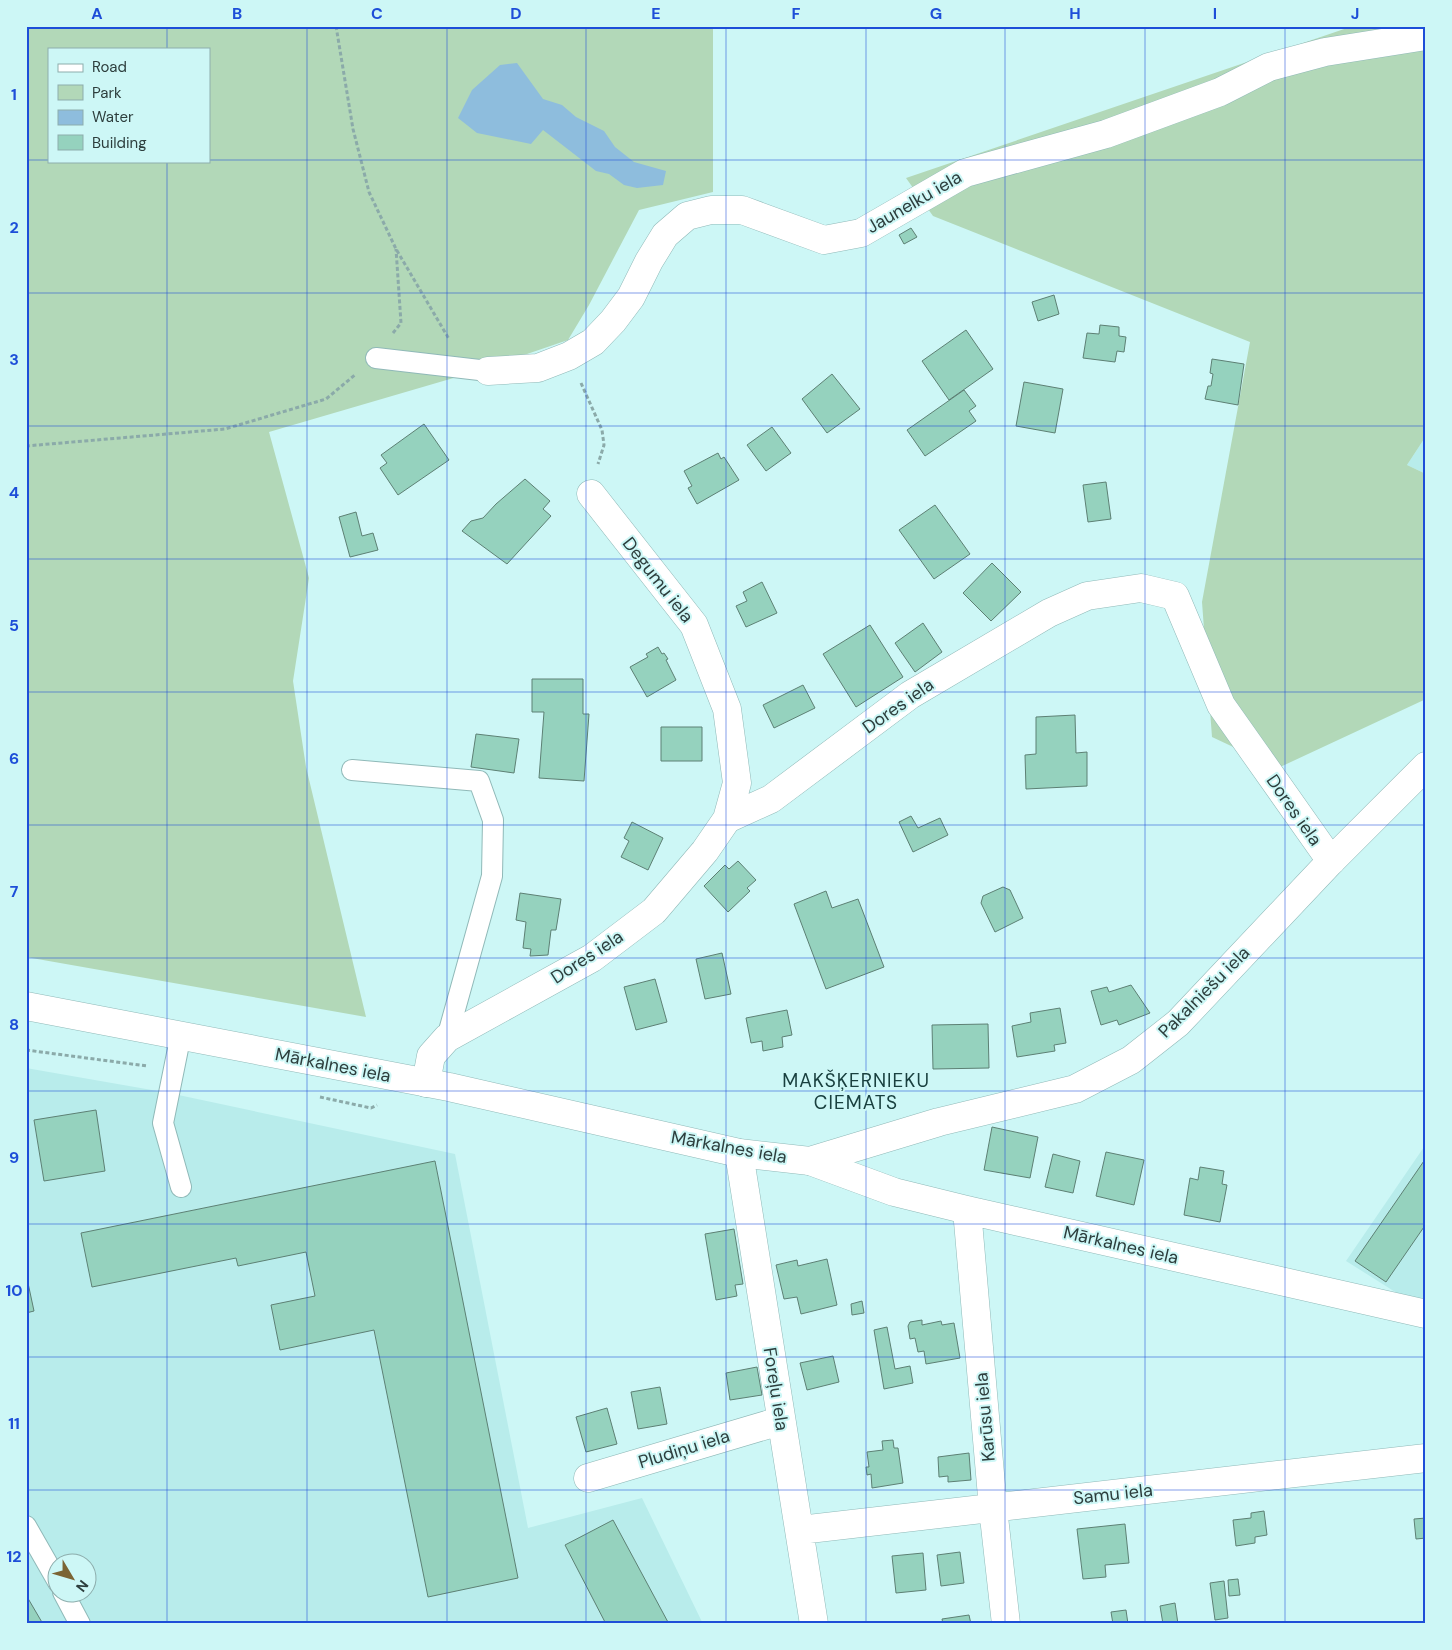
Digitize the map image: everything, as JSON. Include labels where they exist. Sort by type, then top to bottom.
[{"type":"street","name":"Jaunelku iela","points":[[488,371],[538,368],[569,356],[593,342],[613,322],[631,297],[664,236],[687,216],[711,210],[742,210],[824,240],[861,233],[965,173],[1106,134],[1220,92],[1269,67],[1325,52],[1426,36]]},
{"type":"street","name":"Degumu iela","points":[[591,494],[694,625],[727,709],[737,783],[728,819]]},
{"type":"street","name":"Dores iela","points":[[426,1083],[432,1056],[447,1038],[592,958],[654,911],[705,851],[728,819],[771,799],[910,695],[1049,613],[1087,596],[1141,588],[1175,596],[1221,704],[1330,861]]},
{"type":"street","name":"Pakalniešu iela","points":[[810,1161],[939,1122],[1075,1089],[1131,1060],[1178,1024],[1330,861],[1426,766]]},
{"type":"street","name":"Mārkalnes iela","points":[[26,1006],[181,1034],[449,1087],[739,1153],[810,1161],[894,1192],[967,1210],[1425,1309]]},
{"type":"street","name":"Foreļu iela","points":[[739,1153],[814,1624]]},
{"type":"street","name":"Karūsu iela","points":[[967,1210],[993,1508],[1006,1624]]},
{"type":"street","name":"Pludiņu iela","points":[[588,1478],[780,1420]]},
{"type":"street","name":"Samu iela","points":[[800,1530],[1426,1458]]},
{"type":"lane","points":[[376,358],[488,371]]},
{"type":"lane","points":[[352,770],[479,781],[493,820],[492,876],[447,1038]]},
{"type":"lane","points":[[181,1034],[163,1123],[181,1187]]},
{"type":"lane","points":[[26,1526],[48,1564]]},
{"type":"lane","points":[[68,1602],[80,1624]]},
{"type":"path","points":[[336,26],[353,129],[369,192],[396,249],[449,339],[488,371]]},
{"type":"path","points":[[26,446],[225,428],[326,399],[376,358],[401,323],[396,249]]},
{"type":"path","points":[[569,356],[602,430],[604,445],[591,494]]},
{"type":"path","points":[[26,1050],[174,1069]]},
{"type":"shaded area","points":[[1426,436],[1426,474],[1407,465]]},
{"type":"shaded area","points":[[26,1068],[169,1093],[455,1154],[528,1528],[642,1498],[703,1624],[26,1624]]},
{"type":"shaded area","points":[[1426,1144],[1426,1302],[1408,1300],[1346,1261]]},
{"type":"green space","points":[[26,26],[713,26],[713,192],[639,210],[589,305],[568,340],[474,372],[269,432],[309,578],[293,681],[306,767],[366,1017],[26,957]]},
{"type":"green space","points":[[1353,26],[1426,26],[1426,436],[1407,465],[1426,474],[1426,699],[1278,768],[1212,737],[1202,602],[1250,342],[933,216],[906,178]]},
{"type":"water","points":[[517,63],[543,99],[562,105],[576,117],[604,131],[615,147],[634,162],[666,171],[663,185],[637,188],[624,185],[609,174],[596,171],[543,130],[531,144],[477,133],[458,118],[472,90],[500,65]]},
{"type":"building","points":[[911,228],[917,237],[904,244],[899,235]]},
{"type":"building","points":[[1054,295],[1059,314],[1038,321],[1032,302]]},
{"type":"building","points":[[1100,325],[1119,327],[1119,336],[1126,337],[1124,352],[1117,351],[1115,362],[1083,358],[1087,333],[1099,334]]},
{"type":"building","points":[[966,330],[993,369],[949,400],[922,361]]},
{"type":"building","points":[[1212,359],[1244,364],[1238,405],[1205,399],[1208,386],[1211,386],[1213,374],[1210,373]]},
{"type":"building","points":[[832,374],[860,409],[827,433],[802,399]]},
{"type":"building","points":[[1024,382],[1063,389],[1055,433],[1016,426]]},
{"type":"building","points":[[964,390],[976,406],[969,411],[976,421],[925,456],[907,430]]},
{"type":"building","points":[[424,424],[449,460],[398,495],[380,468],[387,463],[381,455]]},
{"type":"building","points":[[772,427],[791,453],[766,471],[747,445]]},
{"type":"building","points":[[718,453],[721,459],[724,457],[739,480],[697,504],[688,488],[692,486],[684,471]]},
{"type":"building","points":[[525,479],[550,501],[543,509],[551,516],[507,564],[462,531],[471,521],[483,518]]},
{"type":"building","points":[[1106,482],[1111,519],[1088,522],[1083,485]]},
{"type":"building","points":[[935,505],[970,554],[934,579],[899,530]]},
{"type":"building","points":[[356,512],[362,536],[373,533],[378,550],[350,557],[339,517]]},
{"type":"building","points":[[992,563],[1021,592],[991,621],[963,593]]},
{"type":"building","points":[[762,582],[777,613],[746,627],[736,606],[747,601],[743,592]]},
{"type":"building","points":[[923,623],[942,652],[915,672],[895,643]]},
{"type":"building","points":[[870,625],[903,677],[856,707],[823,654]]},
{"type":"building","points":[[658,647],[668,659],[666,660],[676,680],[647,697],[630,667],[648,657],[646,654]]},
{"type":"building","points":[[532,679],[583,679],[583,714],[589,714],[584,781],[539,778],[544,712],[532,712]]},
{"type":"building","points":[[803,685],[815,708],[774,728],[763,705]]},
{"type":"building","points":[[1075,715],[1076,753],[1087,752],[1087,786],[1026,789],[1025,755],[1036,754],[1036,717]]},
{"type":"building","points":[[661,727],[702,727],[702,761],[661,761]]},
{"type":"building","points":[[476,734],[519,739],[514,773],[471,767]]},
{"type":"building","points":[[911,816],[918,828],[940,818],[948,835],[913,852],[899,822]]},
{"type":"building","points":[[632,822],[663,838],[648,870],[621,857],[629,841],[624,838]]},
{"type":"building","points":[[738,861],[756,880],[747,888],[750,891],[728,912],[704,886],[725,865],[729,869]]},
{"type":"building","points":[[1003,887],[1010,890],[1023,918],[995,932],[981,903],[983,896]]},
{"type":"building","points":[[826,891],[832,908],[858,899],[884,967],[826,989],[794,904]]},
{"type":"building","points":[[520,893],[561,899],[556,930],[551,930],[548,955],[530,956],[531,949],[523,948],[526,922],[516,920]]},
{"type":"building","points":[[722,953],[731,994],[705,999],[696,959]]},
{"type":"building","points":[[655,979],[667,1022],[636,1030],[624,987]]},
{"type":"building","points":[[1131,985],[1150,1013],[1119,1025],[1117,1020],[1101,1025],[1091,991],[1107,987],[1109,992]]},
{"type":"building","points":[[1060,1008],[1066,1043],[1054,1045],[1055,1051],[1017,1057],[1012,1026],[1031,1022],[1030,1013]]},
{"type":"building","points":[[787,1010],[792,1035],[782,1037],[783,1047],[763,1051],[762,1041],[751,1043],[746,1018]]},
{"type":"building","points":[[988,1024],[989,1068],[933,1069],[932,1025]]},
{"type":"building","points":[[96,1110],[105,1171],[44,1181],[34,1120]]},
{"type":"building","points":[[992,1127],[1038,1137],[1030,1178],[984,1170]]},
{"type":"building","points":[[1106,1152],[1144,1160],[1134,1205],[1096,1196]]},
{"type":"building","points":[[1053,1154],[1080,1161],[1073,1193],[1045,1187]]},
{"type":"building","points":[[1426,1158],[1426,1224],[1386,1282],[1355,1261]]},
{"type":"building","points":[[435,1161],[518,1578],[428,1597],[374,1330],[280,1350],[271,1305],[315,1296],[306,1252],[238,1266],[236,1258],[92,1287],[81,1233]]},
{"type":"building","points":[[1200,1167],[1224,1171],[1222,1184],[1227,1185],[1220,1222],[1184,1215],[1190,1178],[1198,1180]]},
{"type":"building","points":[[734,1229],[743,1284],[735,1285],[737,1296],[716,1300],[705,1234]]},
{"type":"building","points":[[827,1259],[837,1305],[801,1314],[797,1297],[784,1299],[776,1265],[797,1260],[798,1266]]},
{"type":"building","points":[[26,1283],[28,1283],[34,1311],[26,1313]]},
{"type":"building","points":[[862,1301],[864,1313],[852,1315],[851,1304]]},
{"type":"building","points":[[922,1320],[922,1325],[941,1321],[942,1325],[954,1323],[960,1358],[926,1364],[924,1351],[918,1352],[915,1338],[910,1339],[908,1326],[910,1322]]},
{"type":"building","points":[[887,1327],[895,1369],[910,1366],[913,1383],[884,1389],[874,1330]]},
{"type":"building","points":[[833,1356],[839,1382],[807,1390],[800,1363]]},
{"type":"building","points":[[757,1367],[762,1395],[730,1400],[726,1373]]},
{"type":"building","points":[[660,1387],[667,1424],[638,1429],[631,1392]]},
{"type":"building","points":[[607,1408],[617,1444],[586,1452],[576,1417]]},
{"type":"building","points":[[893,1440],[894,1448],[898,1448],[903,1483],[872,1488],[871,1474],[867,1475],[866,1467],[869,1467],[867,1452],[883,1450],[882,1441]]},
{"type":"building","points":[[969,1453],[971,1480],[948,1482],[948,1476],[939,1477],[938,1457]]},
{"type":"building","points":[[1264,1511],[1267,1535],[1255,1537],[1255,1543],[1236,1546],[1233,1520],[1251,1518],[1251,1513]]},
{"type":"building","points":[[1426,1518],[1426,1538],[1416,1539],[1414,1519]]},
{"type":"building","points":[[613,1520],[669,1624],[606,1624],[565,1545]]},
{"type":"building","points":[[1125,1524],[1129,1563],[1105,1565],[1106,1577],[1083,1579],[1077,1529]]},
{"type":"building","points":[[960,1552],[964,1583],[941,1586],[937,1555]]},
{"type":"building","points":[[923,1553],[926,1590],[896,1593],[892,1556]]},
{"type":"building","points":[[1238,1579],[1240,1595],[1229,1596],[1228,1580]]},
{"type":"building","points":[[1224,1581],[1228,1618],[1215,1620],[1210,1583]]},
{"type":"building","points":[[26,1595],[43,1624],[26,1624]]},
{"type":"building","points":[[1175,1603],[1178,1624],[1163,1624],[1160,1606]]},
{"type":"building","points":[[1126,1610],[1128,1624],[1113,1624],[1111,1612]]},
{"type":"building","points":[[969,1615],[971,1624],[943,1624],[942,1619]]},
{"type":"district","name":"MAKŠĶERNIEKU CIEMATS","points":[[856,1091]]}]
